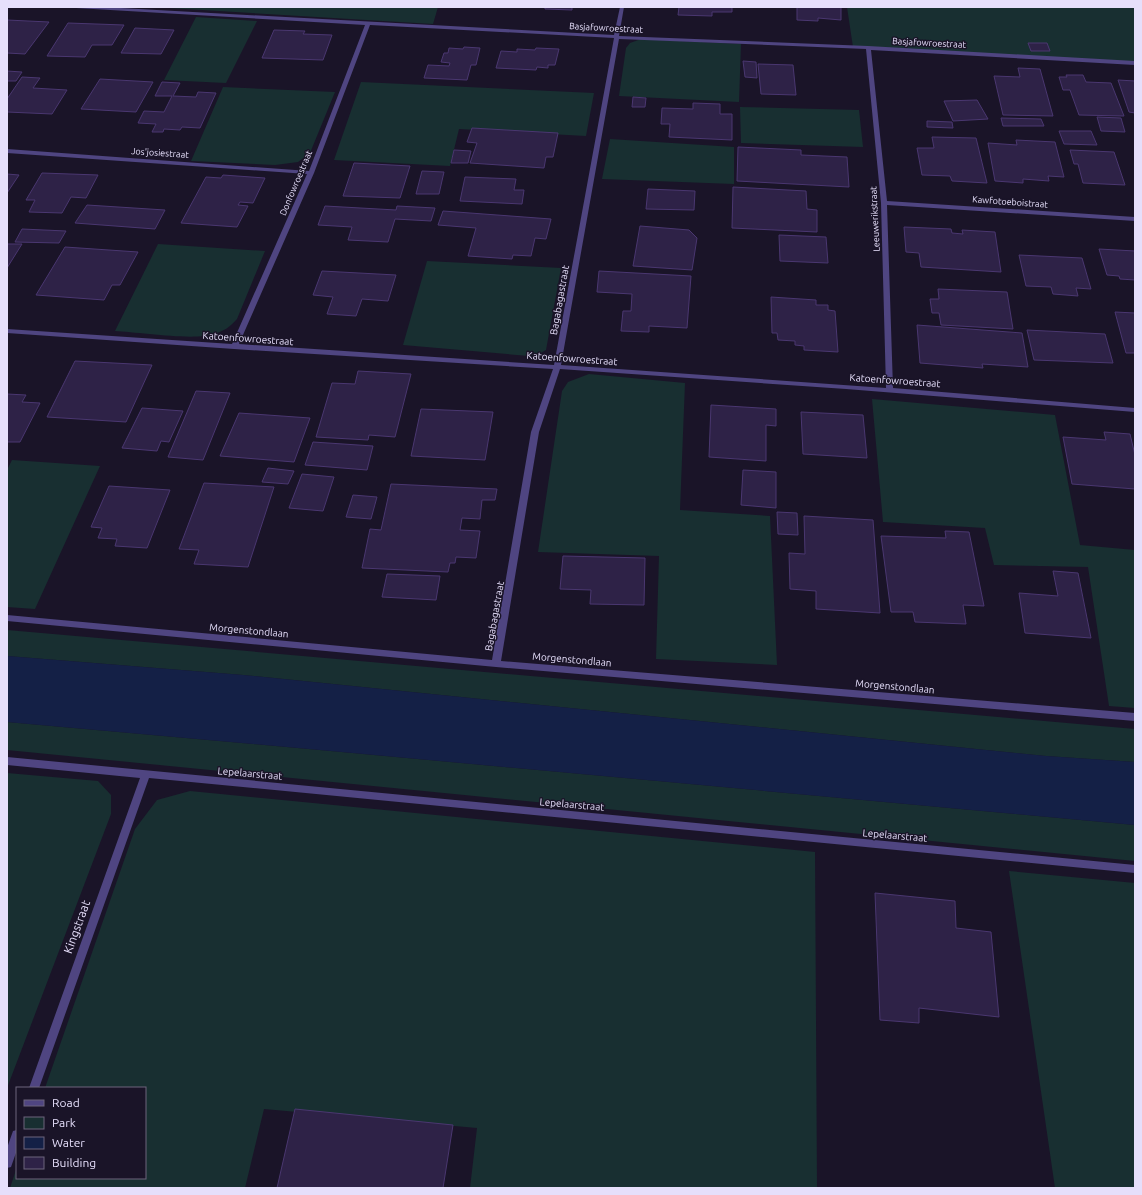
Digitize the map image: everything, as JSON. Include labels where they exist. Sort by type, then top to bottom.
[{"type":"street","name":"Basjafowroestraat","points":[[76,7],[368,24],[868,48],[1135,63]]},
{"type":"street","name":"Bagabagastraat","points":[[496,664],[535,432],[557,367],[622,7]]},
{"type":"street","name":"Donfowroestraat","points":[[234,347],[311,173],[368,24]]},
{"type":"street","name":"Leeuwerikstraat","points":[[868,48],[884,203],[890,390]]},
{"type":"street","name":"Jos'josiestraat","points":[[7,151],[311,173]]},
{"type":"street","name":"Kawfotoeboistraat","points":[[884,203],[1135,219]]},
{"type":"street","name":"Katoenfowroestraat","points":[[7,330],[234,347],[890,390],[1135,410]]},
{"type":"street","name":"Morgenstondlaan","points":[[7,618],[496,664],[1135,717]]},
{"type":"street","name":"Lepelaarstraat","points":[[7,762],[1135,869]]},
{"type":"street","name":"Kingstraat","points":[[34,1087],[146,774]]},
{"type":"street","points":[[7,1163],[16,1138]]},
{"type":"green space","points":[[152,7],[438,7],[433,24]]},
{"type":"green space","points":[[847,7],[1135,7],[1135,62],[853,47]]},
{"type":"green space","points":[[196,17],[257,21],[226,83],[164,80]]},
{"type":"green space","points":[[641,39],[741,44],[739,102],[619,96],[626,48],[630,43]]},
{"type":"green space","points":[[361,82],[594,93],[586,136],[459,129],[450,166],[334,160]]},
{"type":"green space","points":[[223,87],[335,92],[310,153],[298,162],[275,165],[191,161]]},
{"type":"green space","points":[[740,107],[859,110],[863,147],[741,143]]},
{"type":"green space","points":[[610,139],[734,147],[734,184],[602,179]]},
{"type":"green space","points":[[158,244],[265,251],[237,319],[232,324],[224,330],[214,334],[193,337],[115,331]]},
{"type":"green space","points":[[427,261],[561,268],[546,350],[539,354],[529,356],[403,345]]},
{"type":"green space","points":[[589,374],[685,383],[680,510],[770,516],[777,665],[656,659],[659,556],[538,552],[562,391],[568,382]]},
{"type":"green space","points":[[872,399],[1055,415],[1080,545],[1135,550],[1135,708],[1109,706],[1088,567],[994,565],[985,528],[883,522]]},
{"type":"green space","points":[[12,460],[100,466],[35,609],[7,607],[7,470]]},
{"type":"green space","points":[[7,630],[1135,729],[1135,762],[1046,756],[243,675],[7,656]]},
{"type":"green space","points":[[7,722],[1135,825],[1135,861],[7,750]]},
{"type":"green space","points":[[7,773],[98,781],[111,795],[111,814],[7,1088]]},
{"type":"green space","points":[[190,791],[815,852],[817,1188],[470,1188],[477,1128],[264,1109],[245,1188],[10,1188],[16,1170],[16,1179],[146,1179],[146,1087],[45,1087],[135,829],[157,800]]},
{"type":"green space","points":[[1009,871],[1135,883],[1135,1188],[1055,1188]]},
{"type":"water","points":[[7,656],[243,675],[1046,756],[1135,762],[1135,825],[7,722]]},
{"type":"building","points":[[545,7],[572,7],[572,10],[545,9]]},
{"type":"building","points":[[679,7],[732,7],[732,12],[712,12],[712,16],[678,15]]},
{"type":"building","points":[[797,7],[841,7],[841,20],[818,18],[818,21],[797,20]]},
{"type":"building","points":[[7,20],[49,22],[25,54],[7,53]]},
{"type":"building","points":[[68,23],[124,25],[112,45],[92,45],[85,57],[47,56]]},
{"type":"building","points":[[135,28],[174,30],[161,54],[121,53]]},
{"type":"building","points":[[274,30],[305,31],[303,34],[332,35],[323,60],[262,58]]},
{"type":"building","points":[[1028,43],[1047,43],[1050,51],[1031,51]]},
{"type":"building","points":[[464,47],[480,48],[476,65],[471,65],[467,80],[424,78],[428,65],[449,66],[450,63],[441,62],[444,53],[448,53],[449,48],[463,49]]},
{"type":"building","points":[[536,48],[559,49],[555,65],[548,65],[548,68],[537,67],[536,70],[496,68],[501,51],[517,52],[517,49],[535,50]]},
{"type":"building","points":[[743,61],[756,62],[757,78],[745,77]]},
{"type":"building","points":[[758,64],[793,65],[796,95],[761,94]]},
{"type":"building","points":[[1018,68],[1040,69],[1053,116],[1003,115],[994,76],[1020,77]]},
{"type":"building","points":[[7,71],[22,72],[16,81],[7,81]]},
{"type":"building","points":[[1066,75],[1083,75],[1086,82],[1111,83],[1124,116],[1079,115],[1070,90],[1063,90],[1059,77],[1067,77]]},
{"type":"building","points":[[22,77],[40,78],[33,88],[67,90],[52,114],[7,112],[7,99]]},
{"type":"building","points":[[100,79],[153,82],[136,112],[81,109]]},
{"type":"building","points":[[1118,80],[1135,81],[1135,113],[1129,112]]},
{"type":"building","points":[[162,82],[180,83],[173,96],[196,97],[198,92],[216,93],[200,128],[182,127],[180,130],[164,129],[163,132],[152,132],[156,124],[138,123],[144,111],[164,112],[172,96],[155,96]]},
{"type":"building","points":[[633,97],[646,98],[645,107],[632,107]]},
{"type":"building","points":[[977,100],[988,119],[953,121],[944,101]]},
{"type":"building","points":[[693,103],[720,104],[720,114],[732,114],[732,140],[669,137],[670,124],[661,124],[662,108],[693,109]]},
{"type":"building","points":[[1097,117],[1121,118],[1125,132],[1101,131]]},
{"type":"building","points":[[1001,118],[1041,119],[1044,126],[1003,126]]},
{"type":"building","points":[[927,121],[952,122],[953,128],[927,127]]},
{"type":"building","points":[[472,128],[558,133],[553,157],[546,157],[544,168],[470,163],[477,143],[467,142]]},
{"type":"building","points":[[1059,131],[1091,131],[1097,145],[1064,144]]},
{"type":"building","points":[[932,137],[976,138],[987,183],[952,181],[950,176],[922,175],[917,148],[934,148]]},
{"type":"building","points":[[1016,140],[1055,142],[1064,177],[1048,176],[1049,181],[1023,179],[1023,183],[995,181],[988,143],[1017,145]]},
{"type":"building","points":[[738,147],[801,150],[801,155],[847,157],[849,187],[737,181]]},
{"type":"building","points":[[454,150],[471,151],[468,163],[451,163]]},
{"type":"building","points":[[1070,150],[1114,152],[1125,185],[1083,183],[1078,164],[1074,164]]},
{"type":"building","points":[[354,163],[410,166],[400,198],[343,196]]},
{"type":"building","points":[[422,171],[444,172],[439,194],[416,194]]},
{"type":"building","points":[[42,173],[98,175],[86,198],[71,197],[62,213],[29,212],[35,200],[26,200]]},
{"type":"building","points":[[7,174],[19,175],[7,193]]},
{"type":"building","points":[[223,175],[265,178],[253,203],[240,202],[238,205],[248,206],[237,227],[181,223],[206,177],[221,178]]},
{"type":"building","points":[[465,177],[516,179],[514,190],[524,190],[522,204],[460,201]]},
{"type":"building","points":[[733,187],[806,191],[807,209],[817,210],[817,232],[732,228]]},
{"type":"building","points":[[648,189],[695,191],[694,210],[646,209]]},
{"type":"building","points":[[87,205],[165,210],[155,229],[75,223]]},
{"type":"building","points":[[325,206],[396,210],[397,206],[435,208],[431,221],[395,219],[388,242],[348,240],[352,227],[318,225]]},
{"type":"building","points":[[443,211],[551,219],[546,239],[535,238],[531,256],[513,255],[512,259],[468,256],[476,228],[438,225]]},
{"type":"building","points":[[640,226],[689,230],[697,238],[692,270],[633,266]]},
{"type":"building","points":[[904,227],[951,229],[952,233],[963,234],[962,230],[995,232],[1001,272],[921,267],[919,253],[906,252]]},
{"type":"building","points":[[22,229],[66,231],[59,243],[15,242]]},
{"type":"building","points":[[779,235],[826,237],[828,263],[780,261]]},
{"type":"building","points":[[7,244],[22,244],[7,268]]},
{"type":"building","points":[[65,247],[138,252],[120,285],[112,285],[104,300],[36,295]]},
{"type":"building","points":[[1099,249],[1135,251],[1135,280],[1120,279],[1119,276],[1107,275]]},
{"type":"building","points":[[1019,255],[1082,258],[1091,289],[1076,288],[1078,296],[1053,294],[1051,287],[1026,286]]},
{"type":"building","points":[[322,271],[396,275],[388,301],[362,299],[356,316],[327,314],[333,297],[313,295]]},
{"type":"building","points":[[599,271],[691,276],[687,328],[649,326],[649,332],[621,331],[623,311],[631,311],[632,294],[597,292]]},
{"type":"building","points":[[938,289],[1007,292],[1013,329],[941,325],[939,313],[932,313],[930,299],[939,299]]},
{"type":"building","points":[[771,297],[816,300],[816,305],[828,305],[828,310],[835,311],[838,352],[804,350],[804,346],[795,345],[795,341],[778,340],[777,333],[772,333]]},
{"type":"building","points":[[1115,312],[1135,313],[1135,353],[1126,353]]},
{"type":"building","points":[[917,325],[1022,333],[1028,367],[982,364],[983,368],[920,363]]},
{"type":"building","points":[[1027,330],[1105,334],[1113,363],[1034,360]]},
{"type":"building","points":[[75,361],[152,365],[126,422],[47,417]]},
{"type":"building","points":[[358,371],[411,374],[395,437],[369,435],[368,440],[316,437],[332,383],[355,384]]},
{"type":"building","points":[[196,391],[230,393],[203,460],[168,457]]},
{"type":"building","points":[[7,394],[26,395],[22,402],[40,403],[20,442],[7,442]]},
{"type":"building","points":[[711,405],[776,409],[776,426],[766,425],[766,461],[709,457]]},
{"type":"building","points":[[142,408],[183,411],[169,442],[161,441],[157,451],[122,448]]},
{"type":"building","points":[[421,409],[493,412],[485,460],[411,456]]},
{"type":"building","points":[[801,412],[863,415],[867,458],[803,454]]},
{"type":"building","points":[[239,413],[310,418],[294,462],[220,456]]},
{"type":"building","points":[[1104,432],[1130,434],[1135,455],[1135,489],[1072,484],[1063,437],[1106,440]]},
{"type":"building","points":[[313,442],[373,446],[367,470],[305,465]]},
{"type":"building","points":[[268,468],[294,471],[288,484],[262,482]]},
{"type":"building","points":[[743,470],[776,472],[776,508],[741,505]]},
{"type":"building","points":[[302,474],[334,477],[323,511],[289,508]]},
{"type":"building","points":[[204,483],[274,487],[248,567],[194,564],[199,550],[179,549]]},
{"type":"building","points":[[391,484],[497,489],[495,500],[482,500],[480,519],[462,518],[460,530],[480,531],[476,558],[456,557],[455,563],[450,563],[448,572],[362,568],[370,529],[381,530]]},
{"type":"building","points":[[109,486],[170,490],[147,548],[115,546],[117,539],[98,538],[102,528],[91,527]]},
{"type":"building","points":[[353,495],[377,497],[371,519],[346,517]]},
{"type":"building","points":[[777,512],[797,513],[798,535],[778,534]]},
{"type":"building","points":[[804,516],[873,520],[880,613],[816,609],[816,591],[790,589],[789,553],[805,554]]},
{"type":"building","points":[[945,531],[969,532],[984,606],[963,605],[966,624],[915,622],[913,612],[891,612],[881,536],[946,538]]},
{"type":"building","points":[[563,556],[645,558],[644,605],[590,604],[591,590],[560,589]]},
{"type":"building","points":[[1053,571],[1078,573],[1091,638],[1025,633],[1019,593],[1058,596]]},
{"type":"building","points":[[387,574],[440,576],[436,600],[382,597]]},
{"type":"building","points":[[875,893],[955,901],[956,928],[991,932],[999,1017],[919,1008],[919,1023],[880,1020]]},
{"type":"building","points":[[295,1109],[453,1125],[443,1188],[277,1188]]}]
